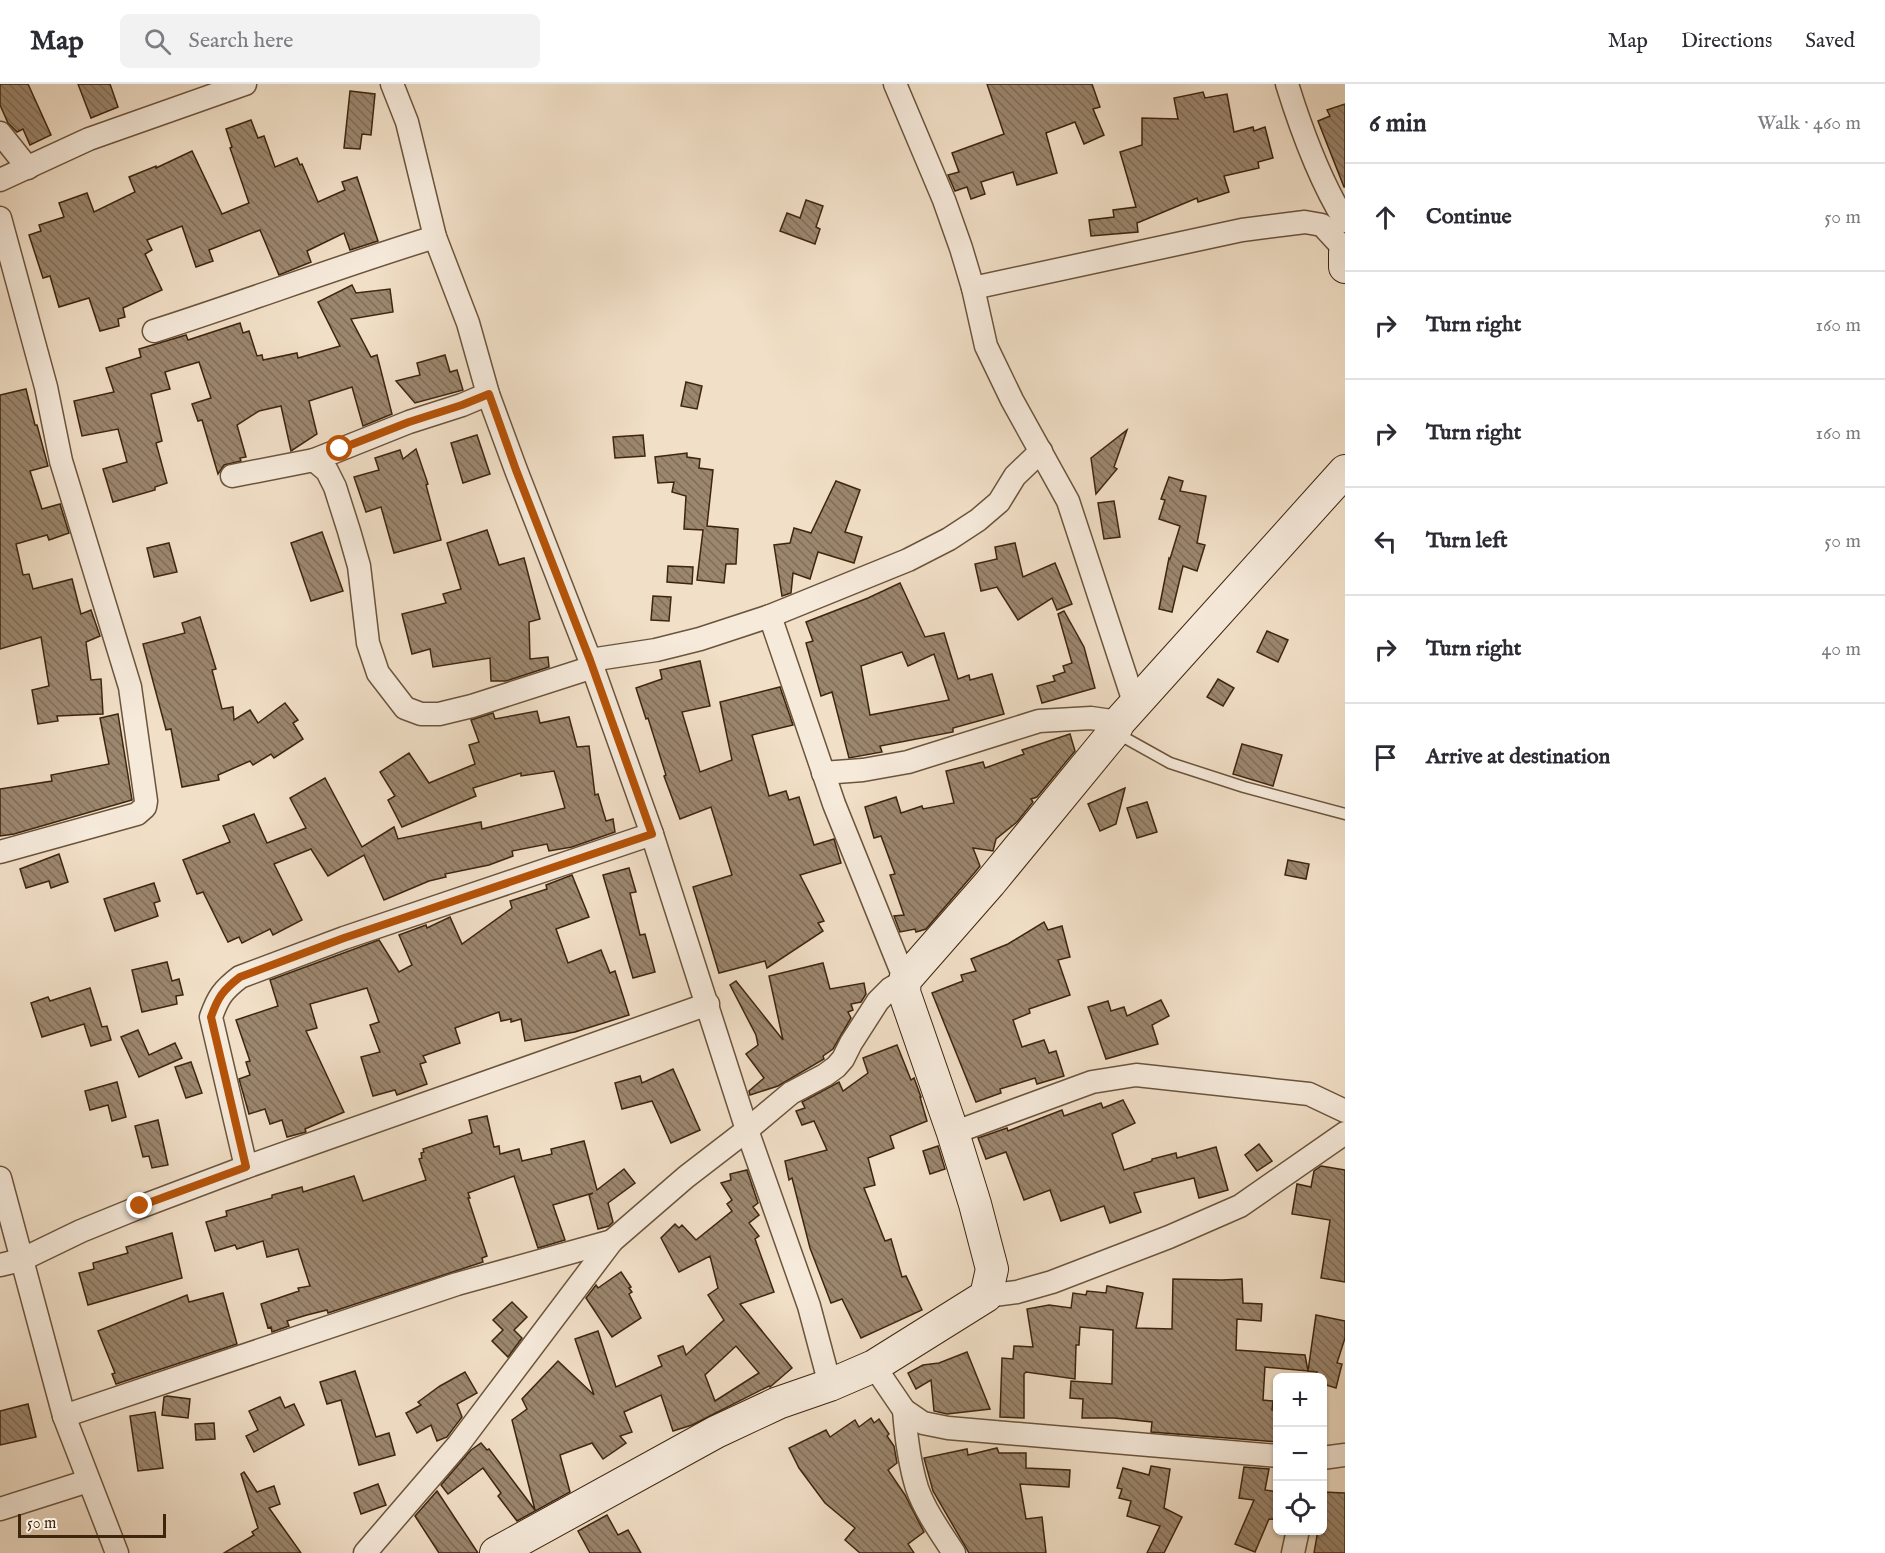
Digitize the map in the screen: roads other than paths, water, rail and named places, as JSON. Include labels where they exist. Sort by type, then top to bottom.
[{"type":"main road","points":[[1345,251],[1345,267]]},
{"type":"main road","points":[[496,1553],[716,1432],[778,1403],[830,1385],[874,1366],[986,1296],[992,1269],[953,1133],[904,992],[905,980],[990,883],[1123,720],[1343,477]]},
{"type":"street","points":[[0,180],[89,140],[245,84]]},
{"type":"street","points":[[392,84],[407,122],[435,237],[468,323],[489,394],[516,470],[591,664],[652,834],[747,1130],[809,1306],[830,1385]]},
{"type":"street","points":[[823,772],[863,770],[908,762],[1040,721],[1091,718],[1123,720],[1068,501],[1012,400],[986,346],[973,288],[944,200],[895,84]]},
{"type":"street","points":[[1287,84],[1301,128],[1335,205],[1345,221]]},
{"type":"street","points":[[0,132],[28,168]]},
{"type":"street","points":[[0,218],[46,387],[61,461],[130,687],[146,801],[145,807],[137,814],[0,852]]},
{"type":"street","points":[[973,288],[1242,230],[1305,222],[1322,225],[1345,251]]},
{"type":"street","points":[[154,331],[435,237]]},
{"type":"street","points":[[232,477],[314,460],[409,422],[489,394]]},
{"type":"street","points":[[314,460],[327,471],[335,487],[349,531],[359,566],[369,643],[378,674],[405,708],[421,714],[439,714],[472,706],[591,664],[700,639],[770,616],[908,560],[949,539],[978,520],[999,502],[1015,476],[1041,451]]},
{"type":"street","points":[[365,1553],[458,1445],[612,1241],[686,1177],[791,1093],[836,1067],[878,1000],[905,980],[834,804],[770,616]]},
{"type":"street","points":[[246,1167],[211,1017],[217,999],[226,988],[240,977],[344,938],[652,834]]},
{"type":"street","points":[[10,1262],[140,1206],[708,1004]]},
{"type":"street","points":[[953,1133],[1092,1082],[1136,1075],[1309,1094],[1345,1111]]},
{"type":"street","points":[[986,1296],[1017,1292],[1052,1282],[1169,1237],[1240,1206],[1345,1133]]},
{"type":"street","points":[[0,1178],[10,1262],[64,1416],[117,1553]]},
{"type":"street","points":[[64,1416],[457,1284],[612,1241]]},
{"type":"street","points":[[874,1366],[904,1410],[922,1423],[948,1428],[1273,1456]]},
{"type":"street","points":[[904,1410],[907,1450],[918,1490],[954,1553]]},
{"type":"street","points":[[1327,1457],[1345,1455]]},
{"type":"street","points":[[0,1509],[88,1481]]},
{"type":"street","points":[[1293,1553],[1297,1535]]},
{"type":"lane","points":[[1123,720],[1170,763],[1244,787],[1345,814]]}]
